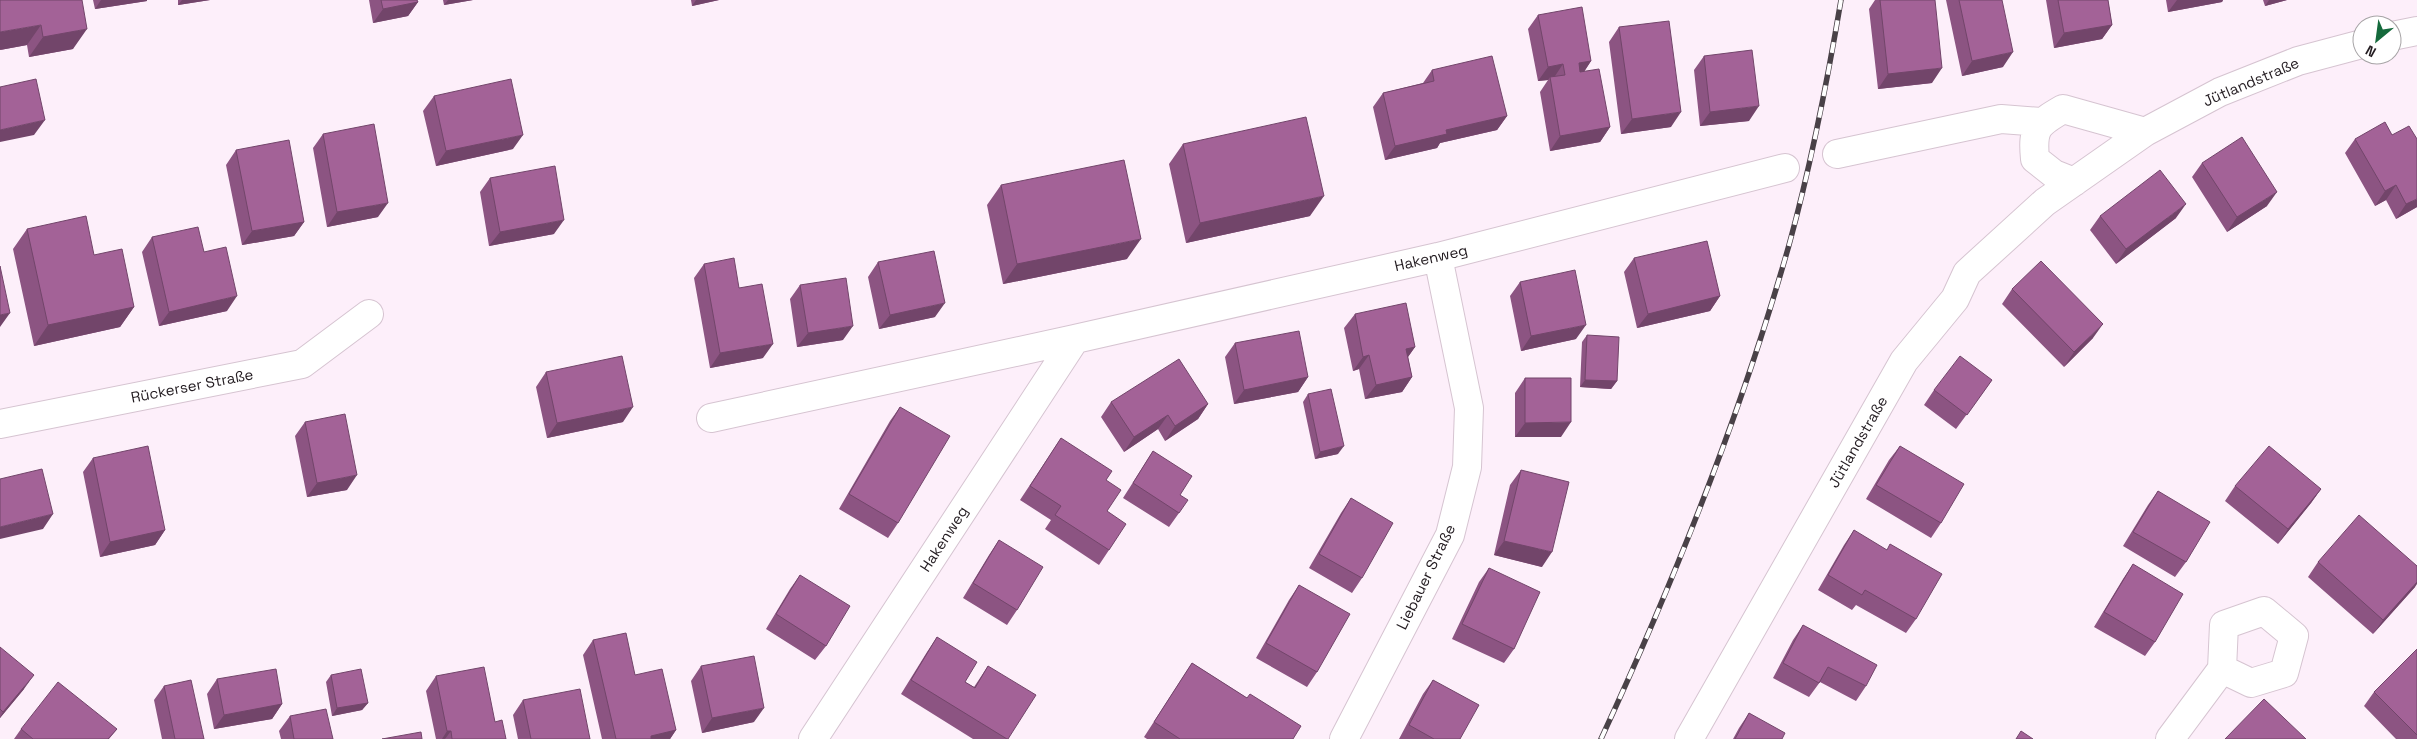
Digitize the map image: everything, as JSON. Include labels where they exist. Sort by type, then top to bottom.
[{"type":"street","points":[[2402,34],[2417,30]]},
{"type":"street","name":"Jütlandstraße","points":[[1689,739],[1904,361],[1955,299],[1967,273],[2045,202],[2145,132],[2220,92],[2298,61],[2352,47]]},
{"type":"street","points":[[1837,154],[2000,120],[2041,122],[2063,109],[2145,132]]},
{"type":"street","points":[[2041,122],[2033,140],[2035,159],[2054,174],[2074,182]]},
{"type":"street","name":"Hakenweg","points":[[711,418],[1075,339],[1438,257],[1785,168]]},
{"type":"street","name":"Liebauer Straße","points":[[1344,739],[1450,535],[1467,467],[1469,408],[1438,257]]},
{"type":"street","name":"Rückerser Straße","points":[[0,424],[302,364],[369,314]]},
{"type":"street","name":"Hakenweg","points":[[813,739],[1075,339]]},
{"type":"street","points":[[2170,739],[2222,669]]},
{"type":"building","points":[[0,0],[82,0],[87,29],[43,37],[41,25],[0,32]]},
{"type":"building","points":[[381,0],[417,0],[418,2],[383,9]]},
{"type":"building","points":[[1880,0],[1935,0],[1942,68],[1888,74]]},
{"type":"building","points":[[1959,0],[2002,0],[2013,52],[1972,61]]},
{"type":"building","points":[[2058,0],[2108,0],[2112,25],[2064,33]]},
{"type":"building","points":[[1582,7],[1591,61],[1579,63],[1580,72],[1599,69],[1610,127],[1560,136],[1550,77],[1565,75],[1563,64],[1548,67],[1538,15]]},
{"type":"building","points":[[1669,21],[1681,112],[1632,119],[1619,27]]},
{"type":"building","points":[[1752,50],[1759,106],[1710,112],[1704,56]]},
{"type":"building","points":[[1492,56],[1507,116],[1446,130],[1447,134],[1395,146],[1383,93],[1434,81],[1432,70]]},
{"type":"building","points":[[36,79],[45,120],[0,130],[0,87]]},
{"type":"building","points":[[511,79],[523,135],[446,151],[434,96]]},
{"type":"building","points":[[1306,117],[1324,196],[1200,223],[1183,144]]},
{"type":"building","points":[[2385,122],[2392,135],[2409,126],[2417,139],[2417,199],[2406,204],[2396,185],[2385,191],[2355,139]]},
{"type":"building","points":[[374,124],[388,203],[337,212],[323,134]]},
{"type":"building","points":[[2242,137],[2277,192],[2237,217],[2202,163]]},
{"type":"building","points":[[289,140],[304,222],[252,231],[236,150]]},
{"type":"building","points":[[1124,160],[1141,239],[1017,264],[1001,185]]},
{"type":"building","points":[[555,166],[564,220],[500,232],[490,178]]},
{"type":"building","points":[[2160,170],[2186,204],[2126,249],[2100,216]]},
{"type":"building","points":[[86,216],[94,255],[122,249],[134,307],[48,325],[27,229]]},
{"type":"building","points":[[198,227],[204,252],[226,247],[237,296],[169,312],[152,237]]},
{"type":"building","points":[[1707,241],[1720,296],[1648,314],[1634,258]]},
{"type":"building","points":[[934,251],[945,303],[890,315],[878,262]]},
{"type":"building","points":[[734,258],[739,288],[762,284],[773,344],[720,353],[704,264]]},
{"type":"building","points":[[2041,261],[2103,324],[2074,352],[2012,289]]},
{"type":"building","points":[[0,266],[10,313],[0,315]]},
{"type":"building","points":[[1575,270],[1586,325],[1531,336],[1520,282]]},
{"type":"building","points":[[846,278],[853,326],[808,333],[800,285]]},
{"type":"building","points":[[1406,303],[1415,347],[1406,349],[1412,377],[1376,385],[1369,355],[1363,357],[1355,314]]},
{"type":"building","points":[[1299,331],[1308,377],[1244,390],[1235,343]]},
{"type":"building","points":[[1587,335],[1619,337],[1617,381],[1585,380]]},
{"type":"building","points":[[622,356],[633,407],[557,423],[546,372]]},
{"type":"building","points":[[1960,356],[1992,380],[1967,415],[1934,390]]},
{"type":"building","points":[[1179,359],[1208,404],[1175,426],[1168,415],[1134,437],[1111,402]]},
{"type":"building","points":[[1525,378],[1571,378],[1571,422],[1525,423]]},
{"type":"building","points":[[1331,389],[1344,446],[1320,452],[1308,394]]},
{"type":"building","points":[[900,407],[950,436],[898,523],[849,494]]},
{"type":"building","points":[[345,414],[357,475],[317,483],[305,422]]},
{"type":"building","points":[[1061,438],[1112,471],[1106,480],[1121,490],[1107,511],[1126,524],[1109,550],[1055,515],[1061,506],[1030,486]]},
{"type":"building","points":[[148,446],[165,530],[110,542],[93,458]]},
{"type":"building","points":[[1900,446],[1964,484],[1941,523],[1876,485]]},
{"type":"building","points":[[2269,446],[2321,489],[2288,529],[2235,486]]},
{"type":"building","points":[[1153,451],[1192,476],[1180,495],[1188,500],[1179,513],[1133,483]]},
{"type":"building","points":[[42,469],[53,514],[0,527],[0,479]]},
{"type":"building","points":[[1521,470],[1569,482],[1552,552],[1504,541]]},
{"type":"building","points":[[2158,491],[2210,522],[2186,562],[2133,532]]},
{"type":"building","points":[[1351,498],[1393,523],[1362,578],[1319,554]]},
{"type":"building","points":[[2359,515],[2417,566],[2417,582],[2383,620],[2318,562]]},
{"type":"building","points":[[1854,530],[1887,550],[1890,544],[1942,574],[1916,619],[1865,590],[1862,595],[1828,575]]},
{"type":"building","points":[[999,540],[1043,567],[1017,610],[973,583]]},
{"type":"building","points":[[2133,564],[2183,594],[2155,642],[2104,612]]},
{"type":"building","points":[[1489,568],[1540,592],[1514,649],[1462,624]]},
{"type":"building","points":[[800,575],[850,606],[826,646],[776,614]]},
{"type":"building","points":[[1299,585],[1350,614],[1317,672],[1266,643]]},
{"type":"building","points":[[1803,625],[1877,665],[1866,686],[1828,667],[1819,683],[1783,663]]},
{"type":"building","points":[[626,633],[635,675],[662,669],[676,730],[651,736],[651,739],[616,739],[593,640]]},
{"type":"building","points":[[937,637],[977,662],[965,682],[975,688],[988,666],[1036,695],[1008,739],[911,680]]},
{"type":"building","points":[[0,647],[34,675],[3,712],[0,709]]},
{"type":"building","points":[[2417,649],[2417,735],[2374,692]]},
{"type":"building","points":[[754,656],[764,708],[712,718],[701,666]]},
{"type":"building","points":[[1192,663],[1247,698],[1250,694],[1301,726],[1293,739],[1180,739],[1154,722]]},
{"type":"building","points":[[484,667],[495,722],[502,720],[506,739],[452,739],[451,731],[447,731],[436,676]]},
{"type":"building","points":[[276,669],[282,704],[224,715],[217,679]]},
{"type":"building","points":[[361,669],[368,703],[337,708],[331,675]]},
{"type":"building","points":[[191,680],[204,739],[175,739],[164,686]]},
{"type":"building","points":[[1433,680],[1479,705],[1460,739],[1434,739],[1409,725]]},
{"type":"building","points":[[58,682],[117,729],[108,739],[33,739],[21,729]]},
{"type":"building","points":[[580,689],[590,739],[531,739],[523,700]]},
{"type":"building","points":[[2264,699],[2306,739],[2225,739]]},
{"type":"building","points":[[326,709],[333,739],[294,739],[290,716]]},
{"type":"building","points":[[1749,713],[1785,733],[1782,739],[1735,739]]},
{"type":"building","points":[[2021,731],[2033,739],[2016,739]]},
{"type":"building","points":[[421,732],[422,739],[382,739]]},
{"type":"railway","points":[[1601,739],[1655,618],[1705,496],[1750,371],[1789,245],[1804,185],[1824,93],[1841,0]]}]
